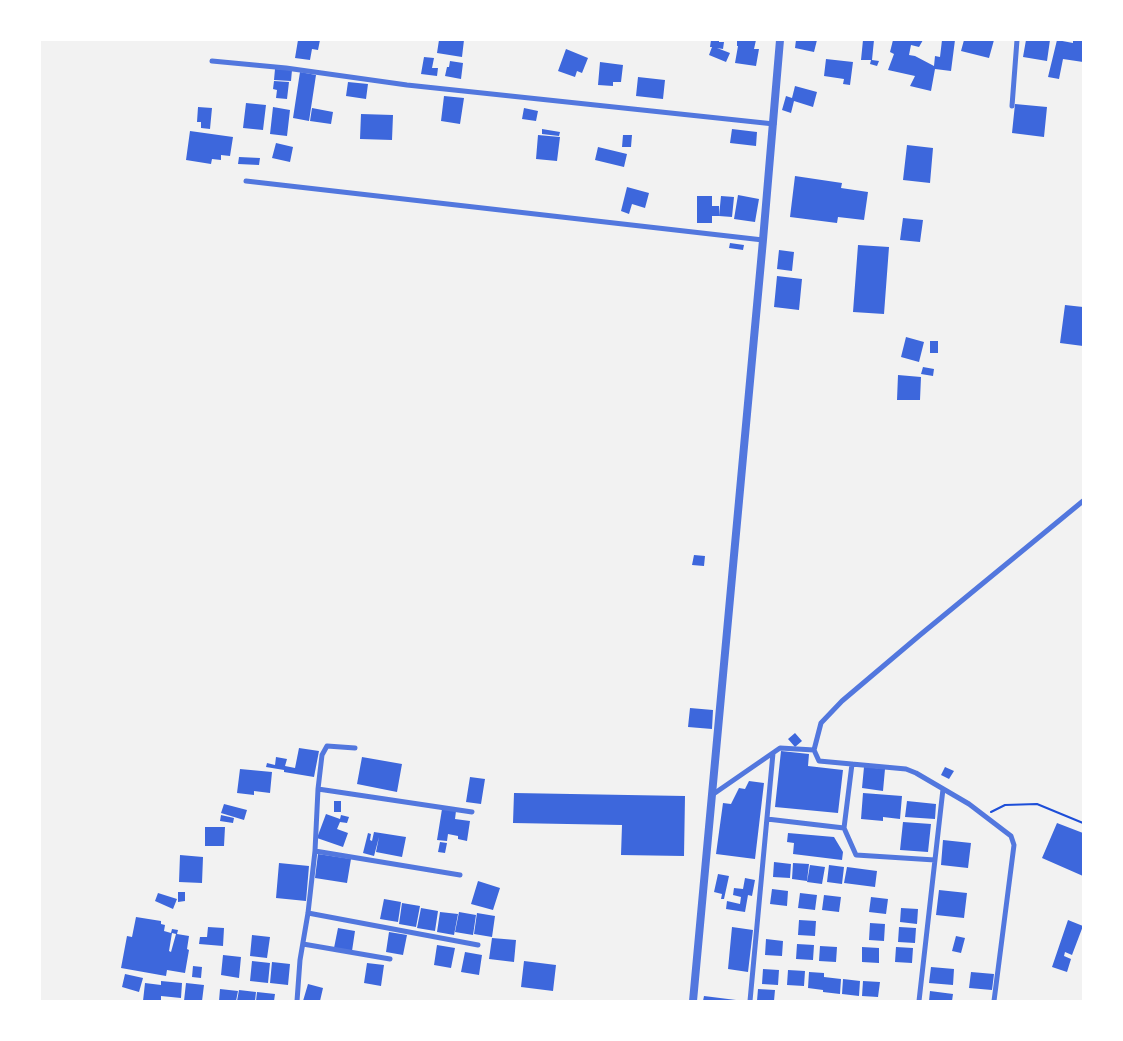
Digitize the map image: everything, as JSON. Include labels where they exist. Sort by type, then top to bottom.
[{"type":"street","points":[[693,1001],[774,124],[780,40]]},
{"type":"street","points":[[1012,106],[1017,40]]},
{"type":"street","points":[[212,62],[286,68],[407,84],[774,124]]},
{"type":"street","points":[[246,181],[763,240]]},
{"type":"street","points":[[994,1001],[1014,845],[1011,836],[944,789],[916,773],[906,769],[819,760],[814,750],[821,723],[842,701],[1083,501]]},
{"type":"street","points":[[297,1001],[302,944],[308,913],[322,755],[327,746],[356,748]]},
{"type":"street","points":[[712,795],[780,748],[814,750]]},
{"type":"street","points":[[750,1001],[773,753]]},
{"type":"street","points":[[852,764],[844,828],[856,855],[935,860]]},
{"type":"street","points":[[318,789],[472,812]]},
{"type":"street","points":[[919,1001],[944,789]]},
{"type":"street","points":[[767,819],[844,828]]},
{"type":"street","points":[[314,851],[460,875]]},
{"type":"street","points":[[308,913],[478,946]]},
{"type":"street","points":[[302,944],[390,959]]},
{"type":"path","points":[[984,816],[1005,805],[1037,804],[1083,824]]},
{"type":"building","points":[[298,40],[320,40],[318,50],[312,49],[310,60],[295,58]]},
{"type":"building","points":[[439,40],[464,40],[462,57],[437,53]]},
{"type":"building","points":[[711,40],[724,42],[723,49],[717,48],[730,53],[726,62],[709,55],[712,47],[710,47]]},
{"type":"building","points":[[737,40],[756,40],[754,49],[759,49],[756,66],[735,63],[738,46]]},
{"type":"building","points":[[796,40],[817,40],[814,52],[795,48]]},
{"type":"building","points":[[863,40],[874,40],[872,60],[879,61],[877,66],[870,64],[871,60],[861,60]]},
{"type":"building","points":[[893,40],[923,40],[919,47],[911,45],[909,55],[915,56],[934,66],[935,56],[940,57],[942,40],[955,40],[951,71],[935,69],[931,91],[910,86],[915,76],[888,70],[894,54],[890,52]]},
{"type":"building","points":[[964,40],[994,40],[989,58],[961,51]]},
{"type":"building","points":[[1026,40],[1050,40],[1047,61],[1023,57]]},
{"type":"building","points":[[1057,40],[1073,43],[1073,40],[1083,41],[1083,62],[1063,59],[1059,79],[1048,77]]},
{"type":"building","points":[[566,49],[588,58],[582,73],[577,71],[575,77],[558,71]]},
{"type":"building","points":[[424,57],[434,58],[432,68],[438,68],[437,76],[421,74]]},
{"type":"building","points":[[826,59],[853,62],[850,85],[843,84],[844,79],[824,76]]},
{"type":"building","points":[[450,61],[463,63],[461,79],[445,76]]},
{"type":"building","points":[[600,62],[623,65],[621,82],[613,82],[613,86],[598,85]]},
{"type":"building","points":[[275,69],[292,70],[291,81],[274,80]]},
{"type":"building","points":[[300,72],[316,75],[309,121],[293,118]]},
{"type":"building","points":[[638,77],[665,80],[663,99],[636,96]]},
{"type":"building","points":[[274,81],[289,82],[287,99],[276,98],[277,90],[273,89]]},
{"type":"building","points":[[348,82],[368,84],[366,99],[346,96]]},
{"type":"building","points":[[795,86],[817,92],[813,107],[794,101],[791,113],[782,110],[786,96],[792,98]]},
{"type":"building","points":[[444,96],[464,98],[460,124],[441,121]]},
{"type":"building","points":[[246,103],[266,105],[263,130],[243,128]]},
{"type":"building","points":[[1015,104],[1047,107],[1044,137],[1012,133]]},
{"type":"building","points":[[198,107],[212,108],[210,129],[201,128],[201,122],[197,122]]},
{"type":"building","points":[[273,107],[290,110],[287,136],[270,134]]},
{"type":"building","points":[[312,108],[333,112],[331,124],[310,121]]},
{"type":"building","points":[[524,108],[538,111],[536,121],[522,119]]},
{"type":"building","points":[[361,114],[393,115],[392,140],[360,139]]},
{"type":"building","points":[[542,129],[560,132],[559,136],[542,134]]},
{"type":"building","points":[[732,129],[757,132],[756,146],[730,143]]},
{"type":"building","points":[[190,131],[233,137],[230,156],[221,155],[221,160],[212,159],[211,164],[186,160]]},
{"type":"building","points":[[538,135],[560,137],[557,161],[536,159]]},
{"type":"building","points":[[623,135],[632,135],[631,147],[622,147]]},
{"type":"building","points":[[276,143],[293,147],[290,162],[272,158]]},
{"type":"building","points":[[907,145],[933,148],[930,183],[903,180]]},
{"type":"building","points":[[598,147],[627,154],[624,167],[595,160]]},
{"type":"building","points":[[239,157],[260,158],[259,165],[238,164]]},
{"type":"building","points":[[795,176],[842,183],[841,188],[868,192],[864,220],[838,217],[837,223],[790,217]]},
{"type":"building","points":[[627,187],[649,193],[645,208],[632,204],[629,214],[621,211]]},
{"type":"building","points":[[738,195],[759,199],[755,222],[734,219]]},
{"type":"building","points":[[697,196],[712,196],[712,206],[719,206],[719,216],[712,216],[712,223],[697,223]]},
{"type":"building","points":[[721,196],[734,197],[732,217],[719,216]]},
{"type":"building","points":[[903,218],[923,220],[920,242],[900,240]]},
{"type":"building","points":[[730,243],[744,245],[743,250],[729,248]]},
{"type":"building","points":[[858,245],[889,247],[884,314],[853,312]]},
{"type":"building","points":[[779,250],[794,252],[792,271],[777,269]]},
{"type":"building","points":[[777,276],[802,279],[799,310],[774,307]]},
{"type":"building","points":[[1065,305],[1083,307],[1083,346],[1060,343]]},
{"type":"building","points":[[906,337],[924,342],[919,362],[901,357]]},
{"type":"building","points":[[930,341],[938,341],[938,353],[930,353]]},
{"type":"building","points":[[923,367],[934,369],[933,376],[921,374]]},
{"type":"building","points":[[898,375],[921,377],[920,400],[897,400]]},
{"type":"building","points":[[694,555],[705,556],[704,566],[692,565]]},
{"type":"building","points":[[690,708],[713,710],[712,729],[688,727]]},
{"type":"building","points":[[795,733],[802,741],[795,747],[788,739]]},
{"type":"building","points":[[299,748],[319,751],[314,777],[266,767],[267,763],[275,765],[276,757],[287,759],[285,766],[295,768]]},
{"type":"building","points":[[781,751],[809,754],[808,766],[843,770],[838,813],[775,807]]},
{"type":"building","points":[[362,757],[402,764],[397,792],[357,784]]},
{"type":"building","points":[[864,767],[885,769],[883,791],[862,788]]},
{"type":"building","points":[[945,767],[954,771],[949,779],[941,775]]},
{"type":"building","points":[[240,769],[272,772],[270,793],[254,791],[254,795],[237,793]]},
{"type":"building","points":[[470,777],[485,779],[481,804],[466,802]]},
{"type":"building","points":[[749,781],[764,783],[755,859],[716,854],[723,803],[731,804],[739,788],[745,789]]},
{"type":"building","points":[[514,793],[685,796],[684,856],[621,855],[622,825],[513,823]]},
{"type":"building","points":[[863,793],[902,796],[900,819],[883,817],[883,821],[861,819]]},
{"type":"building","points":[[334,801],[341,801],[341,812],[334,812]]},
{"type":"building","points":[[907,801],[936,804],[935,819],[905,817]]},
{"type":"building","points":[[224,804],[247,810],[244,820],[221,813]]},
{"type":"building","points":[[442,809],[456,811],[455,819],[470,821],[467,841],[458,839],[458,836],[448,834],[447,841],[437,840]]},
{"type":"building","points":[[326,814],[340,819],[341,815],[349,817],[347,823],[340,822],[337,829],[348,833],[343,847],[317,838]]},
{"type":"building","points":[[221,815],[234,818],[233,823],[220,821]]},
{"type":"building","points":[[903,822],[931,824],[928,852],[900,850]]},
{"type":"building","points":[[1057,823],[1083,833],[1083,876],[1042,858]]},
{"type":"building","points":[[205,827],[225,827],[224,846],[205,846]]},
{"type":"building","points":[[374,832],[406,837],[402,857],[376,852],[379,837],[374,856],[363,853],[368,833],[371,834],[370,840],[372,841]]},
{"type":"building","points":[[788,833],[834,837],[843,852],[842,860],[793,854],[794,843],[787,842]]},
{"type":"building","points":[[943,840],[971,843],[968,868],[941,865]]},
{"type":"building","points":[[440,842],[447,843],[445,853],[438,852]]},
{"type":"building","points":[[318,854],[351,859],[347,883],[315,878]]},
{"type":"building","points":[[180,855],[203,857],[202,883],[179,882]]},
{"type":"building","points":[[774,862],[791,864],[790,878],[773,877]]},
{"type":"building","points":[[279,863],[309,866],[306,901],[276,898]]},
{"type":"building","points":[[793,863],[809,864],[807,881],[792,879]]},
{"type":"building","points":[[810,865],[825,867],[822,884],[807,882]]},
{"type":"building","points":[[829,865],[844,867],[842,884],[827,882]]},
{"type":"building","points":[[847,867],[877,871],[875,887],[844,883]]},
{"type":"building","points":[[718,874],[729,876],[724,899],[721,899],[722,894],[714,892]]},
{"type":"building","points":[[745,878],[755,880],[752,896],[748,895],[745,912],[726,909],[727,901],[740,904],[741,897],[733,895],[734,888],[743,889]]},
{"type":"building","points":[[478,881],[500,888],[493,910],[471,904]]},
{"type":"building","points":[[772,889],[788,891],[787,906],[770,904]]},
{"type":"building","points":[[939,890],[967,893],[964,918],[936,915]]},
{"type":"building","points":[[178,892],[185,892],[185,901],[178,902]]},
{"type":"building","points":[[158,893],[177,899],[173,909],[155,901]]},
{"type":"building","points":[[800,893],[817,895],[815,910],[798,908]]},
{"type":"building","points":[[824,895],[841,897],[839,912],[822,910]]},
{"type":"building","points":[[871,897],[888,899],[886,914],[869,912]]},
{"type":"building","points":[[384,899],[401,902],[398,922],[380,919]]},
{"type":"building","points":[[402,903],[420,906],[416,927],[399,924]]},
{"type":"building","points":[[421,908],[438,911],[435,931],[417,928]]},
{"type":"building","points":[[901,908],[918,909],[917,924],[900,922]]},
{"type":"building","points":[[440,912],[458,914],[454,935],[437,932]]},
{"type":"building","points":[[459,912],[476,915],[473,935],[455,932]]},
{"type":"building","points":[[477,913],[495,916],[492,937],[474,934]]},
{"type":"building","points":[[136,917],[161,921],[161,924],[165,925],[164,931],[171,933],[172,929],[178,930],[177,934],[189,936],[187,949],[189,950],[185,973],[167,970],[166,976],[121,968],[127,936],[132,937]],"holes":[[[172,933],[176,934],[171,952],[169,951]]]},
{"type":"building","points":[[799,920],[816,921],[815,936],[798,935]]},
{"type":"building","points":[[1068,920],[1083,926],[1072,955],[1065,952],[1064,956],[1071,959],[1067,972],[1052,967]]},
{"type":"building","points":[[870,923],[885,924],[884,941],[869,940]]},
{"type":"building","points":[[208,927],[224,928],[223,946],[199,944],[200,937],[207,937]]},
{"type":"building","points":[[732,927],[753,930],[748,972],[728,969]]},
{"type":"building","points":[[899,927],[916,928],[915,943],[898,942]]},
{"type":"building","points":[[338,928],[355,931],[352,951],[334,948]]},
{"type":"building","points":[[389,932],[407,935],[403,955],[386,952]]},
{"type":"building","points":[[252,935],[270,937],[267,958],[250,956]]},
{"type":"building","points":[[956,936],[965,938],[961,953],[952,951]]},
{"type":"building","points":[[492,938],[516,940],[514,962],[489,959]]},
{"type":"building","points":[[766,939],[783,941],[782,956],[765,955]]},
{"type":"building","points":[[797,944],[814,945],[813,960],[796,959]]},
{"type":"building","points":[[437,945],[455,948],[451,968],[434,965]]},
{"type":"building","points":[[820,946],[837,947],[836,962],[819,961]]},
{"type":"building","points":[[862,947],[879,948],[879,963],[862,962]]},
{"type":"building","points":[[896,947],[913,948],[912,963],[895,962]]},
{"type":"building","points":[[465,952],[482,955],[479,975],[461,972]]},
{"type":"building","points":[[223,955],[241,957],[239,978],[221,975]]},
{"type":"building","points":[[252,961],[270,963],[268,983],[250,981]]},
{"type":"building","points":[[524,961],[556,965],[553,991],[521,987]]},
{"type":"building","points":[[272,962],[290,964],[288,985],[270,983]]},
{"type":"building","points":[[367,963],[384,965],[381,986],[364,983]]},
{"type":"building","points":[[193,966],[202,967],[201,978],[192,977]]},
{"type":"building","points":[[931,967],[954,969],[953,985],[929,983]]},
{"type":"building","points":[[763,969],[779,970],[778,985],[762,984]]},
{"type":"building","points":[[788,970],[805,971],[804,986],[787,985]]},
{"type":"building","points":[[809,972],[824,973],[824,977],[841,979],[840,994],[808,988]]},
{"type":"building","points":[[971,972],[994,974],[992,990],[969,988]]},
{"type":"building","points":[[125,974],[143,978],[139,992],[122,987]]},
{"type":"building","points":[[843,979],[860,981],[859,996],[842,994]]},
{"type":"building","points":[[161,981],[182,983],[181,998],[161,996],[161,1001],[143,1001],[145,983],[161,985]]},
{"type":"building","points":[[863,981],[880,982],[878,997],[862,996]]},
{"type":"building","points":[[186,983],[204,985],[202,1001],[184,1001]]},
{"type":"building","points":[[308,984],[323,988],[320,1001],[303,1001]]},
{"type":"building","points":[[220,989],[238,991],[236,1001],[219,1001]]},
{"type":"building","points":[[758,989],[775,990],[774,1001],[757,1001]]},
{"type":"building","points":[[239,990],[256,992],[255,1001],[237,1001]]},
{"type":"building","points":[[930,991],[953,994],[952,1001],[929,1001]]},
{"type":"building","points":[[257,992],[275,994],[274,1001],[256,1001]]},
{"type":"building","points":[[704,996],[736,1000],[703,1001]]}]
